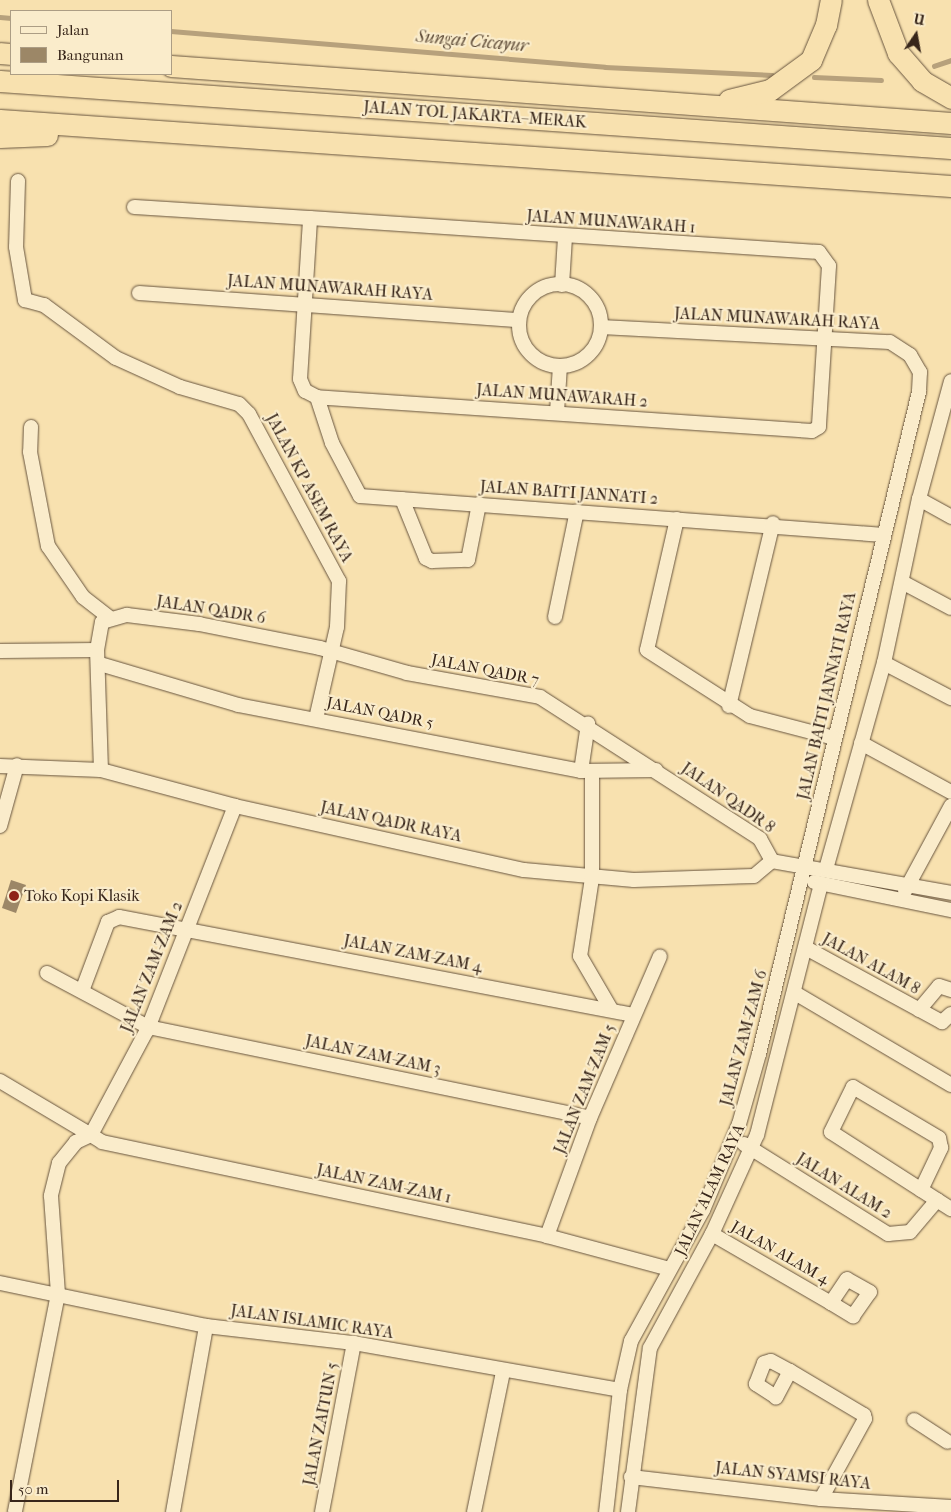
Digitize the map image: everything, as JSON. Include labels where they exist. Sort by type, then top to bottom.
[{"type":"highway","points":[[692,104],[751,96],[789,80],[810,60],[826,26],[831,0]]},
{"type":"highway","points":[[878,0],[898,53],[922,81],[951,98]]},
{"type":"highway","points":[[172,66],[951,123]]},
{"type":"highway","name":"JALAN TOL JAKARTA–MERAK","points":[[0,81],[951,148]]},
{"type":"highway","points":[[0,120],[127,132],[951,186]]},
{"type":"highway","points":[[0,138],[127,132]]},
{"type":"street","name":"JALAN KP ASEM RAYA","points":[[18,182],[16,246],[25,300],[44,305],[116,358],[180,386],[239,404],[249,414],[339,581],[337,627],[325,649]]},
{"type":"street","name":"JALAN MUNAWARAH 1","points":[[134,207],[566,237],[819,252],[829,266],[826,339]]},
{"type":"street","points":[[310,218],[300,379],[305,391],[318,396]]},
{"type":"street","points":[[562,285],[566,237]]},
{"type":"street","points":[[562,285],[590,298],[601,327],[589,355],[560,366],[543,363],[529,353],[521,338],[519,320],[534,294],[562,285]]},
{"type":"street","name":"JALAN MUNAWARAH RAYA","points":[[139,293],[306,303],[519,320]]},
{"type":"street","name":"JALAN MUNAWARAH RAYA","points":[[601,327],[890,342],[910,355],[920,372],[884,535]]},
{"type":"street","name":"JALAN MUNAWARAH 2","points":[[318,396],[812,431],[820,422],[826,339]]},
{"type":"street","points":[[557,412],[560,366]]},
{"type":"street","points":[[826,869],[884,664],[919,499],[946,427],[951,381]]},
{"type":"street","name":"JALAN BAITI JANNATI 2","points":[[318,396],[332,443],[360,496],[677,519],[772,523],[884,535]]},
{"type":"street","points":[[31,426],[30,452],[48,546],[83,597],[104,621],[97,650],[100,664],[102,770]]},
{"type":"street","points":[[402,499],[426,558],[432,561],[468,560],[479,504]]},
{"type":"street","points":[[919,499],[951,517]]},
{"type":"street","points":[[555,617],[577,511]]},
{"type":"street","points":[[677,519],[647,650],[728,706],[750,716],[834,738]]},
{"type":"street","points":[[728,706],[772,523]]},
{"type":"street","name":"JALAN BAITI JANNATI RAYA","points":[[803,880],[834,738],[884,535]]},
{"type":"street","points":[[902,582],[951,608]]},
{"type":"street","name":"JALAN QADR 6","points":[[104,621],[215,626],[325,649]]},
{"type":"street","points":[[316,719],[325,649]]},
{"type":"street","name":"JALAN QADR 7","points":[[325,649],[407,673],[540,697],[588,724],[656,770]]},
{"type":"street","points":[[0,651],[97,650]]},
{"type":"street","name":"JALAN QADR 5","points":[[100,664],[238,705],[586,772],[656,770]]},
{"type":"street","points":[[884,664],[951,698]]},
{"type":"street","points":[[588,724],[586,772],[592,878],[580,963],[611,1009]]},
{"type":"street","points":[[861,743],[951,792]]},
{"type":"street","points":[[0,826],[17,765]]},
{"type":"street","name":"JALAN QADR RAYA","points":[[0,766],[17,765],[102,770],[235,806],[524,870],[592,878],[754,876],[772,861]]},
{"type":"street","name":"JALAN QADR 8","points":[[656,770],[760,839],[772,861]]},
{"type":"street","name":"JALAN ZAM-ZAM 2","points":[[91,1135],[148,1027],[235,806]]},
{"type":"street","points":[[900,899],[951,806]]},
{"type":"street","points":[[772,861],[786,865],[806,865],[951,893]]},
{"type":"street","points":[[786,865],[803,880],[951,910]]},
{"type":"street","name":"JALAN ZAM-ZAM 6","points":[[606,1512],[620,1390],[631,1341],[703,1210],[733,1139],[803,880]]},
{"type":"street","name":"JALAN ALAM RAYA","points":[[628,1512],[631,1476],[650,1348],[712,1234],[752,1148],[795,993],[822,884]]},
{"type":"street","name":"JALAN ZAM-ZAM 4","points":[[82,991],[111,919],[187,929],[611,1009],[633,1016]]},
{"type":"street","name":"JALAN ALAM 8","points":[[806,948],[942,1022],[951,1014]]},
{"type":"street","name":"JALAN ZAM-ZAM 5","points":[[547,1236],[590,1118],[660,956]]},
{"type":"street","name":"JALAN ZAM-ZAM 3","points":[[47,972],[148,1027],[590,1118]]},
{"type":"street","name":"JALAN ALAM 8","points":[[919,1010],[939,986],[951,990]]},
{"type":"street","points":[[795,993],[951,1085]]},
{"type":"street","name":"JALAN ZAM-ZAM 1","points":[[0,1081],[102,1142],[547,1236],[669,1269]]},
{"type":"street","points":[[921,1190],[940,1140],[863,1089],[853,1087],[831,1132],[921,1190],[951,1209]]},
{"type":"street","points":[[15,1512],[58,1294],[51,1196],[59,1163],[76,1142],[91,1135]]},
{"type":"street","name":"JALAN ALAM 2","points":[[733,1139],[752,1148],[888,1234],[910,1232],[937,1200]]},
{"type":"street","name":"JALAN ALAM 4","points":[[712,1234],[831,1303]]},
{"type":"street","name":"JALAN ISLAMIC RAYA","points":[[0,1283],[206,1326],[354,1343],[503,1372],[620,1390]]},
{"type":"street","points":[[173,1512],[206,1326]]},
{"type":"street","name":"JALAN ZAITUN 5","points":[[322,1512],[354,1343]]},
{"type":"street","points":[[790,1371],[865,1419],[821,1499]]},
{"type":"street","points":[[474,1512],[503,1372]]},
{"type":"street","points":[[914,1420],[950,1442]]},
{"type":"street","name":"JALAN SYAMSI RAYA","points":[[631,1476],[821,1499],[951,1507]]},
{"type":"building","name":"Toko Kopi Klasik","points":[[11,880],[26,885],[16,913],[2,908]]},
{"type":"waterway","name":"Sungai Cicayur","points":[[0,17],[10,18]]},
{"type":"waterway","name":"Sungai Cicayur","points":[[172,31],[605,67],[772,75]]},
{"type":"waterway","name":"Sungai Cicayur","points":[[934,66],[951,60]]},
{"type":"waterway","name":"Sungai Cicayur","points":[[814,77],[881,80]]},
{"type":"place","name":"Toko Kopi Klasik","points":[[14,896]]}]
